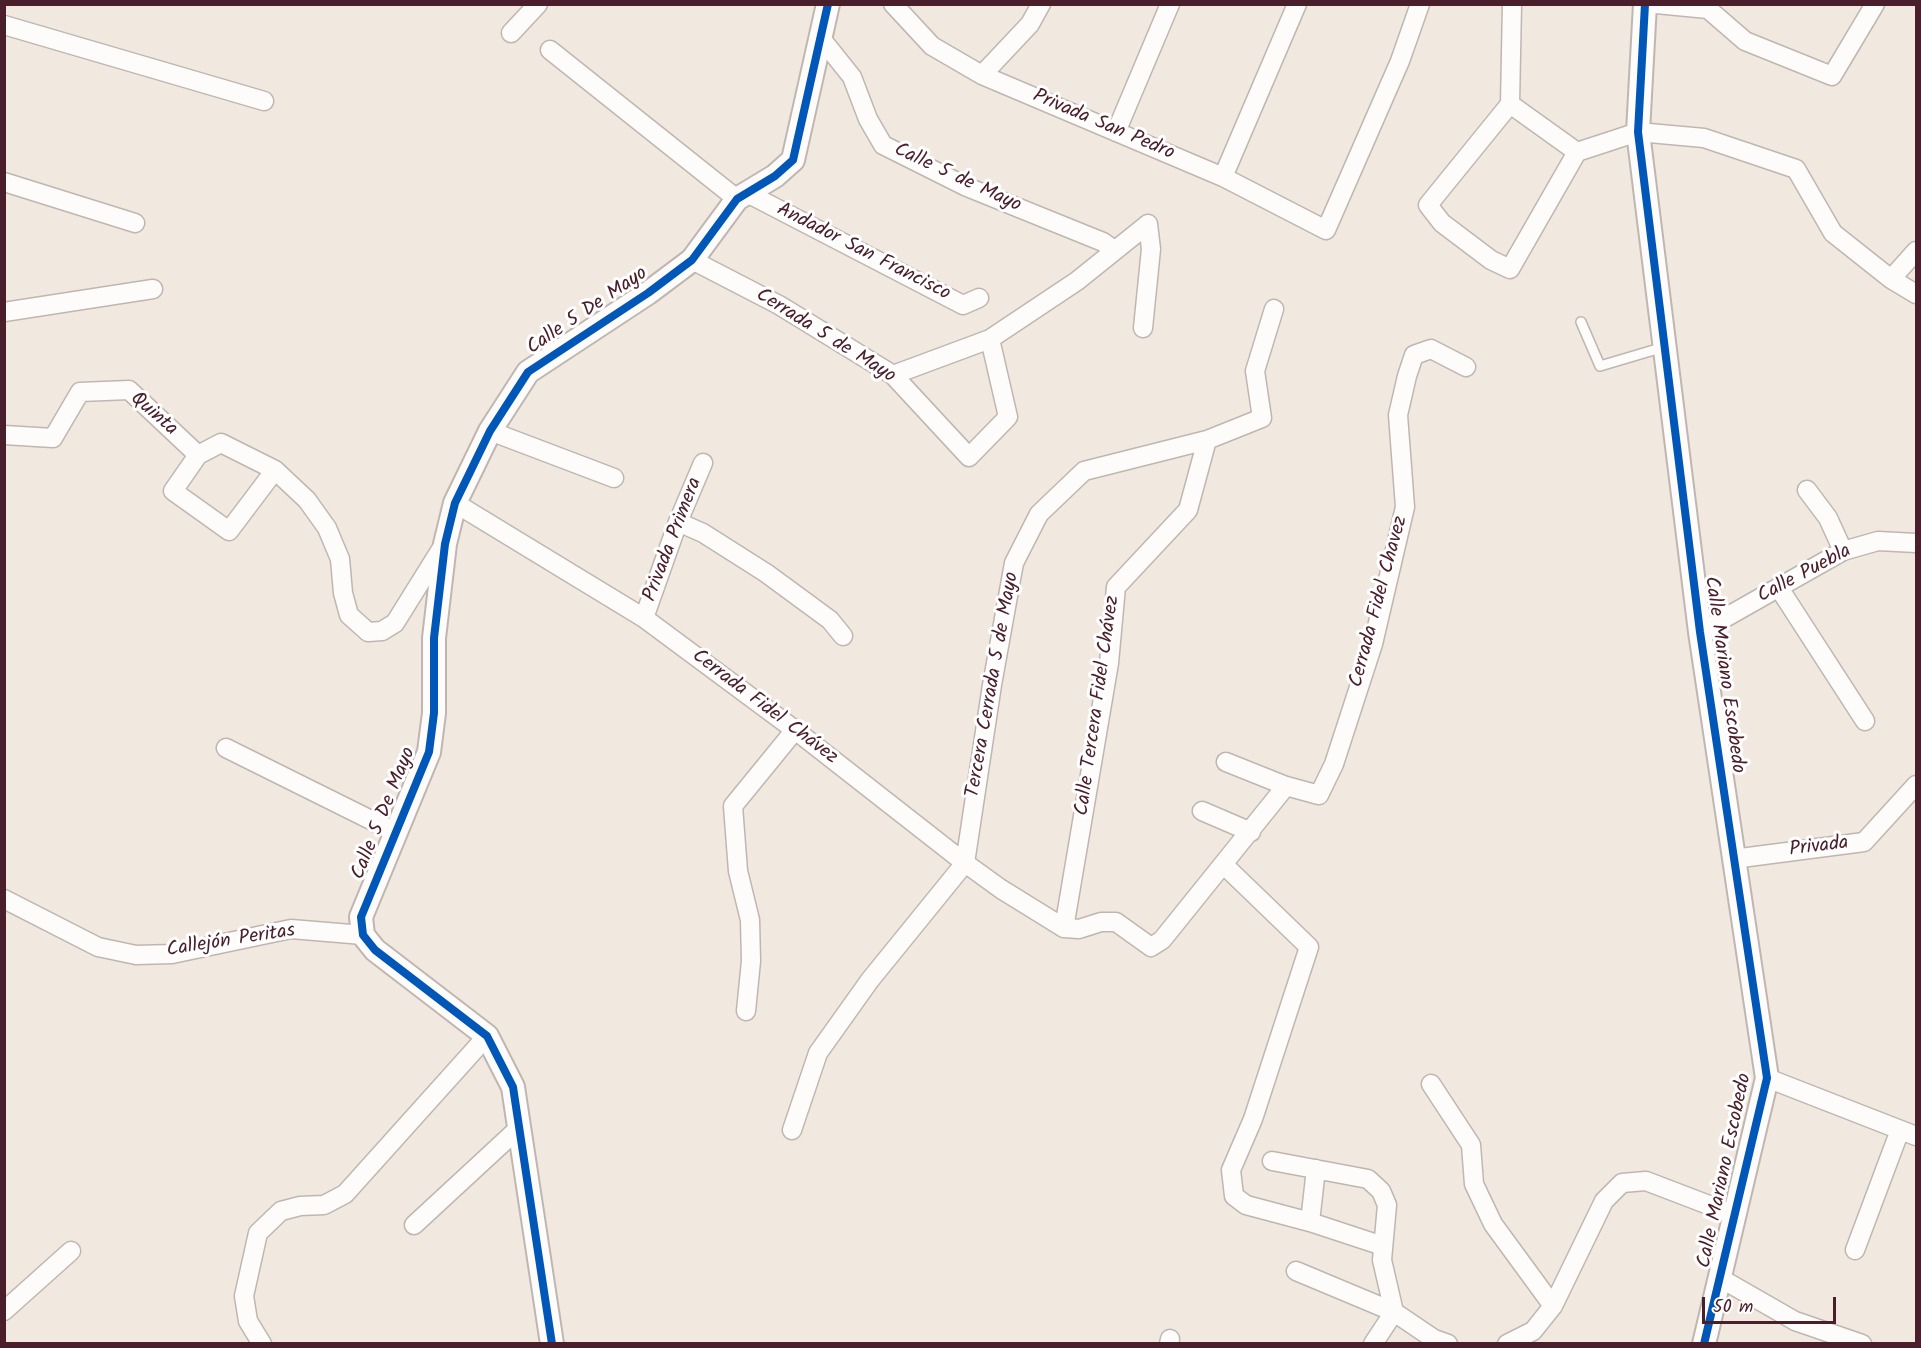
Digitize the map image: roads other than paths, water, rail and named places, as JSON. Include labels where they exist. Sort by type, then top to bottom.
[{"type":"street","points":[[511,33],[538,4]]},
{"type":"street","points":[[692,260],[742,196],[775,176],[793,160],[828,4]]},
{"type":"street","name":"Privada San Pedro","points":[[893,4],[932,46],[982,75],[1223,177],[1326,230],[1400,61],[1420,4]]},
{"type":"street","points":[[982,75],[1030,24],[1041,4]]},
{"type":"street","points":[[1116,132],[1170,4]]},
{"type":"street","points":[[1223,177],[1297,4]]},
{"type":"street","points":[[1512,4],[1510,104],[1428,205],[1442,223],[1491,260],[1510,269],[1577,152],[1638,132],[1704,138],[1796,169],[1833,233],[1891,279],[1917,294]]},
{"type":"street","name":"Calle Mariano Escobedo","points":[[1645,4],[1638,132],[1700,632],[1767,1078],[1704,1344]]},
{"type":"street","points":[[1656,4],[1708,9],[1745,42],[1832,76],[1875,4]]},
{"type":"street","points":[[4,25],[264,101]]},
{"type":"street","name":"Calle 5 de Mayo","points":[[820,37],[852,77],[868,119],[883,145],[967,187],[1102,242],[1113,249]]},
{"type":"street","points":[[550,50],[742,196]]},
{"type":"street","points":[[1510,104],[1577,152]]},
{"type":"street","points":[[4,182],[135,223]]},
{"type":"street","name":"Andador San Francisco","points":[[742,196],[963,305],[979,298]]},
{"type":"street","points":[[893,375],[990,339],[1077,281],[1113,249],[1148,224],[1150,249],[1143,328]]},
{"type":"street","points":[[1891,279],[1917,251]]},
{"type":"street","name":"Cerrada 5 de Mayo","points":[[692,260],[779,305],[893,375],[969,457],[1008,417],[990,339]]},
{"type":"street","name":"Calle 5 De Mayo","points":[[363,935],[361,917],[398,833],[429,752],[434,713],[434,638],[445,544],[455,503],[490,431],[528,372],[648,293],[692,260]]},
{"type":"street","points":[[4,312],[153,289]]},
{"type":"street","name":"Tercera Cerrada 5 de Mayo","points":[[965,863],[992,686],[1014,563],[1039,514],[1084,471],[1207,440],[1262,418],[1255,371],[1274,309]]},
{"type":"street","name":"Cerrada Fidel Chavez","points":[[1226,762],[1286,786],[1319,795],[1334,764],[1372,644],[1405,507],[1398,415],[1414,355],[1431,349],[1466,367]]},
{"type":"street","name":"Quinta","points":[[4,435],[53,438],[80,392],[129,390],[198,456]]},
{"type":"street","points":[[490,431],[614,478]]},
{"type":"street","name":"Calle Tercera Fidel Chávez","points":[[1064,928],[1109,663],[1116,587],[1188,510],[1207,440]]},
{"type":"street","points":[[275,470],[229,531],[173,490],[198,456],[221,443],[275,470],[307,500],[327,528],[340,559],[343,593],[349,615],[368,632],[382,631],[395,623],[445,544]]},
{"type":"street","name":"Privada Primera","points":[[644,618],[678,522],[704,463]]},
{"type":"street","points":[[1807,490],[1827,518],[1843,551]]},
{"type":"street","name":"Cerrada Fidel Chávez","points":[[455,503],[644,618],[795,730],[965,863],[1001,889],[1064,928]]},
{"type":"street","points":[[678,522],[703,533],[766,573],[830,620],[843,636]]},
{"type":"street","name":"Calle Puebla","points":[[1700,632],[1843,551],[1878,541],[1916,545]]},
{"type":"street","points":[[1779,588],[1865,721]]},
{"type":"street","points":[[746,1011],[751,961],[750,920],[738,871],[733,806],[795,730]]},
{"type":"street","points":[[225,748],[398,833]]},
{"type":"street","name":"Privada","points":[[1733,859],[1864,843],[1917,785]]},
{"type":"street","points":[[1064,928],[1079,929],[1101,922],[1116,922],[1151,946],[1162,940],[1286,786]]},
{"type":"street","points":[[1202,811],[1251,832]]},
{"type":"street","points":[[792,1130],[818,1053],[870,980],[965,863]]},
{"type":"street","points":[[1224,865],[1309,947],[1252,1119],[1231,1170],[1234,1196],[1246,1205],[1310,1222],[1383,1246]]},
{"type":"street","name":"Callejón Peritas","points":[[4,899],[98,947],[136,955],[172,954],[291,929],[363,935]]},
{"type":"street","points":[[363,935],[375,950],[487,1036],[513,1087],[552,1344]]},
{"type":"street","points":[[262,1344],[248,1321],[244,1296],[258,1233],[281,1211],[300,1206],[324,1205],[345,1194],[487,1036]]},
{"type":"street","name":"Calle Mariano Escobedo","points":[[1767,1078],[1909,1133]]},
{"type":"street","points":[[1431,1084],[1471,1145],[1474,1184],[1493,1224],[1552,1306]]},
{"type":"street","points":[[414,1225],[520,1127]]},
{"type":"street","points":[[1855,1250],[1909,1133]]},
{"type":"street","points":[[1272,1161],[1368,1179],[1381,1191],[1387,1205],[1382,1260],[1394,1312],[1373,1344]]},
{"type":"street","points":[[1310,1222],[1316,1169]]},
{"type":"street","points":[[1507,1344],[1533,1331],[1552,1306],[1604,1202],[1622,1183],[1646,1181],[1735,1215]]},
{"type":"street","points":[[4,1311],[71,1251]]},
{"type":"street","points":[[1296,1270],[1394,1312],[1434,1339],[1448,1344]]},
{"type":"street","points":[[1720,1278],[1795,1321],[1862,1344]]},
{"type":"lane","points":[[1581,322],[1600,366],[1665,347]]}]
